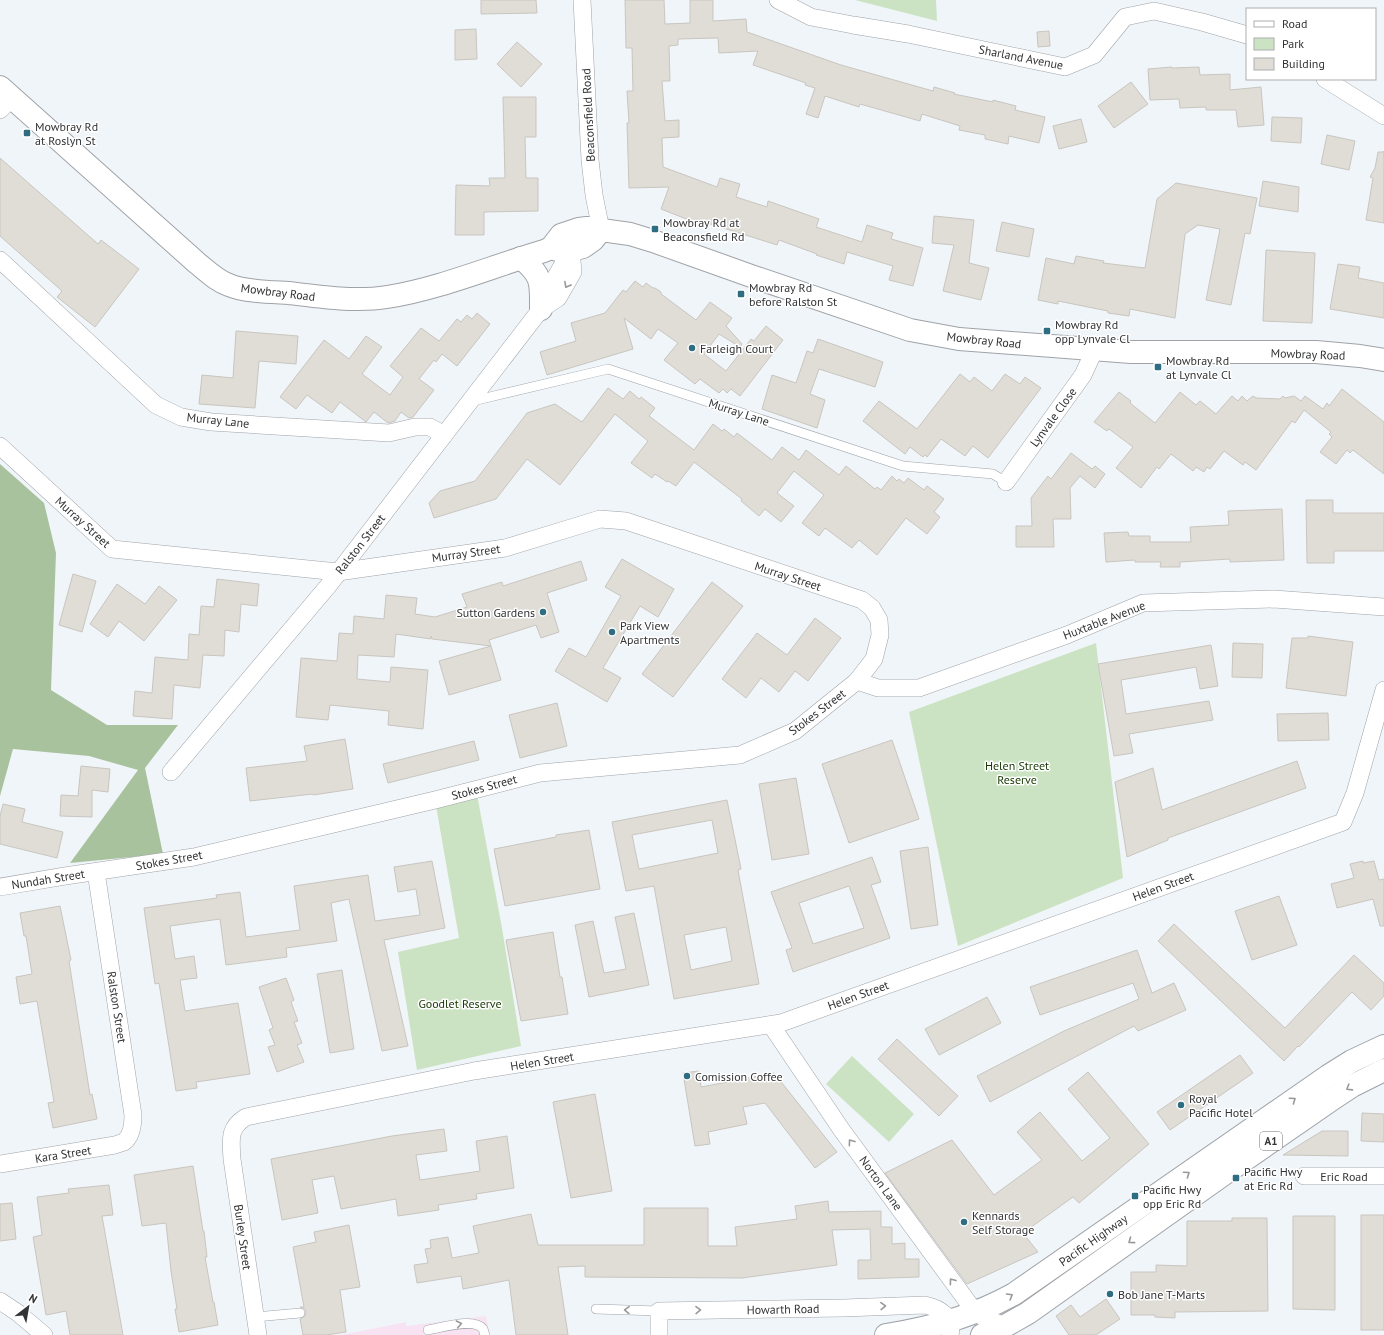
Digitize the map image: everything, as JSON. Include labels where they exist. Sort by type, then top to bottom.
[{"type":"main road","name":"Mowbray Road","points":[[4,98],[217,279],[229,286],[243,289],[323,297],[372,298],[399,295],[521,258],[561,249],[561,235],[587,228],[630,234],[910,330],[959,339],[1146,352],[1316,352],[1384,360]]},
{"type":"main road","points":[[521,258],[532,267],[538,275],[541,285],[541,309]]},
{"type":"main road","name":"Pacific Highway","points":[[886,1335],[920,1329],[950,1328],[975,1312],[994,1305],[1014,1294],[1328,1076],[1352,1061],[1384,1046]]},
{"type":"main road","name":"Pacific Highway","points":[[982,1335],[1005,1326],[1054,1296],[1224,1174],[1334,1098],[1352,1086],[1384,1070]]},
{"type":"street","name":"Beaconsfield Road","points":[[582,0],[590,160],[594,194],[601,230]]},
{"type":"street","name":"Sharland Avenue","points":[[778,0],[811,16],[908,34],[1065,67],[1094,54],[1126,17],[1154,11],[1202,22],[1246,35]]},
{"type":"street","points":[[1327,80],[1384,116]]},
{"type":"street","name":"Ralston Street","points":[[171,772],[323,592],[541,309],[558,298],[574,272],[561,249]]},
{"type":"street","name":"Murray Lane","points":[[0,260],[156,405],[181,417],[211,422],[389,433],[415,427],[430,427],[444,435]]},
{"type":"street","name":"Lynvale Close","points":[[1006,482],[1083,375],[1095,349]]},
{"type":"street","name":"Murray Street","points":[[0,446],[112,549],[338,572],[505,548],[600,519],[626,521],[862,600],[872,608],[879,620],[880,635],[874,659],[857,681]]},
{"type":"street","name":"Huxtable Avenue","points":[[857,681],[878,688],[919,688],[1066,635],[1143,603],[1274,600],[1384,607]]},
{"type":"street","name":"Stokes Street","points":[[96,872],[194,857],[435,800],[540,773],[740,756],[795,731],[857,681]]},
{"type":"street","name":"Helen Street","points":[[231,1138],[234,1129],[239,1122],[246,1117],[474,1072],[771,1025],[1343,822],[1355,793],[1384,690]]},
{"type":"street","name":"Ralston Street","points":[[96,872],[133,1115],[133,1124],[125,1141]]},
{"type":"street","name":"Nundah Street","points":[[0,887],[96,872]]},
{"type":"street","name":"Norton Lane","points":[[771,1025],[841,1129],[975,1312],[1005,1326]]},
{"type":"street","name":"Burley Street","points":[[231,1138],[232,1159],[258,1335]]},
{"type":"street","name":"Kara Street","points":[[0,1164],[110,1146],[125,1141]]},
{"type":"street","name":"Eric Road","points":[[1304,1176],[1384,1176]]},
{"type":"street","points":[[0,1301],[18,1313],[44,1335]]},
{"type":"street","name":"Howarth Road","points":[[659,1311],[924,1305],[936,1308],[945,1314],[950,1328]]},
{"type":"street","points":[[659,1311],[659,1335]]},
{"type":"lane","name":"Murray Lane","points":[[471,401],[608,369],[903,466],[993,474],[1006,482]]},
{"type":"lane","name":"Howarth Road","points":[[596,1309],[659,1311]]},
{"type":"lane","points":[[255,1317],[300,1313]]},
{"type":"lane","points":[[428,1330],[468,1322],[477,1324],[482,1328],[485,1335]]},
{"type":"shaded area","points":[[486,1316],[490,1335],[341,1335],[406,1322],[406,1326]]},
{"type":"green space","points":[[855,0],[936,0],[937,21]]},
{"type":"green space","points":[[0,464],[44,503],[56,553],[51,690],[107,725],[178,725],[145,768],[163,854],[70,863],[138,770],[89,756],[13,749],[0,796]]},
{"type":"green space","name":"Helen Street Reserve","points":[[1096,643],[1123,878],[958,946],[909,712]]},
{"type":"green space","name":"Goodlet Reserve","points":[[476,789],[502,928],[521,1046],[417,1070],[398,952],[459,938],[435,800]]},
{"type":"green space","points":[[852,1056],[914,1114],[889,1142],[826,1084]]},
{"type":"building","points":[[481,0],[536,0],[537,13],[481,14]]},
{"type":"building","points":[[625,0],[664,0],[665,24],[690,23],[690,0],[713,0],[713,21],[746,19],[747,32],[841,65],[933,91],[934,87],[955,93],[954,94],[993,102],[993,100],[1016,106],[1015,110],[1045,117],[1039,143],[1009,136],[1008,144],[985,139],[985,135],[959,130],[960,126],[922,114],[920,121],[860,104],[859,107],[825,96],[818,118],[806,114],[815,88],[805,85],[806,83],[753,65],[758,51],[719,53],[718,38],[678,39],[678,45],[669,46],[670,81],[662,81],[665,121],[679,120],[679,137],[662,138],[663,167],[717,187],[720,178],[740,184],[736,197],[767,207],[768,201],[819,219],[816,227],[862,242],[867,225],[893,233],[891,239],[923,248],[913,286],[889,280],[893,266],[847,252],[844,264],[816,255],[817,254],[779,240],[777,245],[695,219],[694,222],[661,209],[669,187],[629,188],[627,123],[629,123],[627,91],[633,91],[632,48],[626,48]]},
{"type":"building","points":[[476,29],[477,59],[455,60],[455,30]]},
{"type":"building","points":[[1049,31],[1050,46],[1038,47],[1037,32]]},
{"type":"building","points":[[517,42],[542,64],[521,87],[497,64]]},
{"type":"building","points":[[1199,67],[1200,75],[1230,74],[1230,90],[1261,87],[1264,125],[1238,127],[1236,110],[1206,110],[1206,107],[1180,108],[1179,99],[1150,100],[1148,69]]},
{"type":"building","points":[[1131,82],[1148,104],[1114,128],[1098,106]]},
{"type":"building","points":[[503,97],[536,97],[536,137],[525,137],[526,178],[538,178],[538,211],[484,212],[484,235],[455,235],[456,185],[490,186],[489,178],[505,178]]},
{"type":"building","points":[[1272,117],[1302,118],[1301,143],[1271,141]]},
{"type":"building","points":[[1081,119],[1087,142],[1059,149],[1053,126]]},
{"type":"building","points":[[1327,135],[1355,141],[1349,170],[1321,164]]},
{"type":"building","points":[[1384,151],[1384,223],[1366,220],[1373,178],[1370,177],[1375,168],[1378,152]]},
{"type":"building","points":[[0,158],[98,244],[101,240],[139,269],[95,327],[57,297],[62,291],[0,236]]},
{"type":"building","points":[[1263,181],[1299,187],[1298,212],[1259,206]]},
{"type":"building","points":[[1176,183],[1257,198],[1250,234],[1245,233],[1231,305],[1206,300],[1220,229],[1198,225],[1185,234],[1175,318],[1130,309],[1129,316],[1108,313],[1108,311],[1058,301],[1058,304],[1038,300],[1046,258],[1074,264],[1076,256],[1104,261],[1103,263],[1145,268],[1157,199]]},
{"type":"building","points":[[934,216],[974,220],[969,263],[989,268],[981,300],[943,291],[954,245],[932,243]]},
{"type":"building","points":[[1002,222],[1034,229],[1029,257],[996,251]]},
{"type":"building","points":[[1266,250],[1315,253],[1312,323],[1263,321]]},
{"type":"building","points":[[1338,264],[1360,267],[1358,278],[1384,283],[1384,318],[1330,309]]},
{"type":"building","points":[[635,281],[643,287],[646,283],[655,288],[696,320],[710,302],[732,318],[726,326],[742,344],[740,347],[719,334],[704,354],[726,371],[751,339],[754,341],[766,326],[783,340],[740,396],[731,389],[727,393],[723,389],[719,393],[700,379],[695,384],[664,360],[678,343],[658,329],[651,339],[624,318],[633,349],[547,375],[540,352],[576,341],[571,323],[605,313],[623,290],[626,292]]},
{"type":"building","points":[[477,313],[490,324],[457,366],[442,354],[436,362],[434,360],[419,379],[434,390],[413,417],[409,418],[401,412],[395,421],[388,423],[374,412],[366,422],[340,402],[332,413],[307,395],[296,409],[280,397],[324,340],[349,359],[366,336],[382,347],[362,374],[390,395],[403,377],[390,366],[421,328],[439,341],[457,319],[461,322],[467,315],[472,319]]},
{"type":"building","points":[[236,331],[298,336],[296,364],[259,361],[255,408],[199,404],[202,375],[233,378]]},
{"type":"building","points":[[818,339],[883,362],[875,387],[819,369],[810,394],[825,400],[817,428],[762,409],[772,375],[796,383],[807,351],[813,353]]},
{"type":"building","points":[[960,374],[970,382],[974,377],[992,391],[1005,374],[1020,384],[1025,377],[1041,388],[988,458],[973,446],[965,456],[941,439],[927,457],[925,455],[923,457],[910,447],[905,454],[863,421],[879,401],[917,429]]},
{"type":"building","points":[[608,388],[623,399],[630,391],[639,399],[641,397],[655,408],[649,416],[694,450],[713,424],[722,431],[724,429],[734,437],[737,433],[772,460],[782,447],[799,460],[806,450],[839,475],[846,466],[875,489],[877,487],[881,490],[892,476],[897,481],[899,479],[904,483],[908,478],[924,490],[927,486],[944,499],[934,512],[940,517],[927,534],[906,518],[877,555],[859,540],[852,548],[825,528],[819,536],[802,523],[824,495],[794,471],[777,493],[794,506],[781,522],[765,509],[759,516],[741,501],[742,499],[694,462],[676,486],[655,474],[652,478],[631,463],[648,441],[615,414],[560,485],[527,459],[496,499],[434,518],[429,503],[440,491],[475,481],[527,413],[555,404],[582,422]]},
{"type":"building","points":[[1342,389],[1384,422],[1384,474],[1353,450],[1350,453],[1347,450],[1336,464],[1320,452],[1332,437],[1329,434],[1331,432],[1304,410],[1295,423],[1292,421],[1256,470],[1245,462],[1243,465],[1224,451],[1210,469],[1207,467],[1204,472],[1196,467],[1193,471],[1171,454],[1159,469],[1157,467],[1141,488],[1116,468],[1133,447],[1109,429],[1107,431],[1094,422],[1119,392],[1155,423],[1180,392],[1196,405],[1200,401],[1216,414],[1232,396],[1238,401],[1242,396],[1247,401],[1253,396],[1256,398],[1280,399],[1283,396],[1285,398],[1294,396],[1301,401],[1305,396],[1323,409],[1327,403],[1329,406]]},
{"type":"building","points":[[1071,453],[1092,469],[1095,466],[1105,474],[1095,488],[1080,476],[1070,488],[1071,519],[1053,519],[1054,547],[1016,547],[1016,526],[1032,526],[1031,498],[1048,476],[1051,479]]},
{"type":"building","points":[[1306,500],[1333,500],[1333,513],[1384,513],[1384,551],[1334,551],[1334,563],[1307,563]]},
{"type":"building","points":[[1282,509],[1284,560],[1230,562],[1230,559],[1180,562],[1180,567],[1160,567],[1161,562],[1135,562],[1135,560],[1106,562],[1104,533],[1128,532],[1129,536],[1150,536],[1150,542],[1191,542],[1190,527],[1229,525],[1228,511]]},
{"type":"building","name":"Park View Apartments","points":[[622,559],[674,589],[658,617],[640,606],[603,668],[621,678],[607,702],[555,671],[569,648],[586,657],[621,596],[605,587]]},
{"type":"building","points":[[581,561],[587,580],[547,593],[559,632],[541,638],[536,625],[489,640],[491,646],[432,639],[431,636],[431,639],[396,634],[394,657],[358,655],[357,679],[390,682],[391,667],[428,670],[423,729],[388,725],[389,711],[330,705],[328,720],[296,717],[301,658],[337,661],[339,633],[353,634],[354,616],[384,619],[386,595],[417,598],[415,614],[435,617],[467,607],[462,594],[502,582],[503,586]]},
{"type":"building","points":[[73,574],[96,581],[82,632],[59,625]]},
{"type":"building","points":[[217,579],[259,584],[257,606],[241,604],[239,632],[225,630],[224,656],[203,655],[200,688],[174,685],[172,719],[133,716],[135,691],[152,693],[155,657],[188,660],[189,634],[199,635],[201,606],[214,607]]},
{"type":"building","points":[[712,582],[743,606],[673,697],[642,674]]},
{"type":"building","points":[[117,584],[145,604],[159,586],[177,600],[144,641],[119,621],[108,637],[90,624]]},
{"type":"building","points":[[815,618],[841,638],[808,681],[795,671],[779,692],[761,678],[746,698],[722,679],[757,633],[787,655]]},
{"type":"building","points":[[1308,636],[1353,642],[1346,696],[1286,688],[1292,638],[1308,638]]},
{"type":"building","points":[[1233,643],[1263,644],[1262,678],[1232,677]]},
{"type":"building","points":[[1211,645],[1218,686],[1200,689],[1196,667],[1121,680],[1126,714],[1209,701],[1213,720],[1129,734],[1133,753],[1114,756],[1098,664]]},
{"type":"building","points":[[491,646],[501,680],[449,695],[439,661]]},
{"type":"building","points":[[557,703],[567,746],[520,758],[509,715]]},
{"type":"building","points":[[1328,713],[1329,740],[1278,741],[1277,714]]},
{"type":"building","points":[[345,739],[353,789],[313,795],[250,801],[246,768],[307,761],[304,746]]},
{"type":"building","points":[[892,740],[919,819],[849,843],[822,764]]},
{"type":"building","points":[[474,741],[479,760],[388,783],[383,764]]},
{"type":"building","points":[[1297,761],[1306,788],[1168,838],[1168,840],[1127,857],[1115,782],[1153,768],[1162,810]]},
{"type":"building","points":[[81,766],[110,769],[108,792],[92,790],[92,817],[60,816],[61,795],[78,796]]},
{"type":"building","points":[[796,778],[809,854],[772,860],[759,784]]},
{"type":"building","points":[[727,800],[741,869],[738,870],[759,984],[674,999],[654,886],[626,891],[612,822]],"holes":[[[712,820],[718,853],[639,869],[632,835]],[[726,927],[732,961],[691,970],[684,935]]]},
{"type":"building","points":[[3,804],[25,809],[22,822],[63,832],[57,858],[0,844],[0,816]]},
{"type":"building","points":[[589,830],[600,889],[505,906],[494,849],[556,837],[556,835]]},
{"type":"building","points":[[928,847],[938,925],[911,929],[900,851]]},
{"type":"building","points":[[872,857],[881,882],[871,885],[890,938],[793,972],[786,950],[792,948],[771,892]],"holes":[[[849,886],[864,928],[813,944],[799,903]]]},
{"type":"building","points":[[432,861],[445,928],[384,940],[408,1046],[382,1051],[349,899],[331,903],[337,941],[286,948],[287,957],[226,965],[220,919],[170,926],[175,959],[194,956],[197,978],[180,980],[185,1011],[238,1003],[250,1074],[196,1082],[197,1088],[176,1091],[159,983],[155,984],[144,908],[217,898],[216,895],[240,892],[246,937],[300,930],[294,886],[368,875],[375,921],[420,915],[416,889],[398,892],[394,867]]},
{"type":"building","points":[[1363,861],[1363,863],[1374,861],[1379,880],[1384,879],[1384,926],[1380,926],[1373,899],[1337,908],[1331,884],[1354,878],[1350,864]]},
{"type":"building","points":[[1279,896],[1297,945],[1252,960],[1235,911]]},
{"type":"building","points":[[60,906],[71,960],[69,961],[90,1095],[92,1094],[97,1119],[53,1128],[48,1103],[54,1102],[37,1001],[20,1004],[16,977],[32,974],[26,936],[24,936],[20,913]]},
{"type":"building","points":[[634,913],[649,985],[589,997],[575,925],[593,921],[604,973],[626,969],[615,917]]},
{"type":"building","points":[[1174,924],[1285,1028],[1354,955],[1384,983],[1384,996],[1371,1010],[1352,992],[1284,1061],[1158,941]]},
{"type":"building","points":[[553,932],[560,977],[562,977],[568,1014],[521,1021],[506,940]]},
{"type":"building","points":[[1137,950],[1152,993],[1174,983],[1186,1010],[1138,1031],[1134,1026],[990,1102],[977,1076],[1064,1031],[1139,999],[1133,983],[1040,1015],[1030,987]]},
{"type":"building","points":[[342,970],[354,1049],[330,1053],[317,974]]},
{"type":"building","points":[[286,978],[294,1000],[291,1002],[298,1021],[294,1022],[302,1043],[297,1045],[304,1062],[277,1072],[268,1047],[275,1045],[269,1030],[273,1028],[259,987]]},
{"type":"building","points":[[987,997],[1001,1023],[939,1055],[925,1029]]},
{"type":"building","points":[[897,1039],[958,1096],[939,1116],[878,1059]]},
{"type":"building","points":[[1240,1055],[1253,1073],[1170,1130],[1157,1112]]},
{"type":"building","points":[[699,1071],[701,1087],[774,1073],[837,1152],[815,1168],[765,1103],[743,1107],[747,1124],[708,1132],[710,1144],[695,1146],[683,1073]]},
{"type":"building","points":[[1088,1072],[1149,1144],[1079,1203],[1073,1197],[1023,1233],[1038,1252],[967,1284],[885,1173],[952,1140],[994,1195],[1042,1160],[1017,1132],[1040,1112],[1082,1161],[1110,1138],[1068,1089]]},
{"type":"building","points":[[595,1094],[612,1191],[571,1198],[553,1102]]},
{"type":"building","points":[[1362,1113],[1384,1114],[1384,1142],[1361,1141]]},
{"type":"building","points":[[444,1129],[447,1151],[416,1155],[420,1180],[480,1171],[476,1141],[507,1136],[514,1188],[476,1194],[477,1199],[438,1205],[439,1210],[398,1216],[396,1199],[341,1209],[334,1176],[312,1180],[318,1213],[282,1220],[271,1159],[392,1136]]},
{"type":"building","points":[[1322,1131],[1348,1131],[1348,1156],[1283,1155]]},
{"type":"building","points":[[193,1166],[204,1231],[207,1257],[205,1257],[218,1325],[179,1332],[175,1309],[177,1309],[166,1223],[142,1226],[134,1175]]},
{"type":"building","points":[[109,1185],[113,1215],[102,1216],[123,1335],[70,1335],[66,1311],[46,1315],[33,1237],[42,1235],[37,1197],[69,1193],[68,1189]]},
{"type":"building","points":[[828,1201],[829,1212],[881,1211],[881,1227],[892,1227],[892,1244],[905,1243],[905,1259],[919,1259],[919,1277],[858,1279],[858,1260],[871,1260],[870,1229],[832,1230],[837,1265],[742,1278],[585,1277],[585,1266],[558,1267],[568,1335],[516,1335],[509,1280],[463,1289],[461,1276],[417,1283],[414,1265],[428,1263],[425,1249],[431,1248],[430,1240],[448,1237],[452,1258],[479,1253],[473,1226],[531,1214],[538,1245],[644,1245],[644,1208],[708,1208],[708,1246],[737,1246],[735,1227],[797,1219],[795,1206]]},
{"type":"building","points":[[12,1203],[16,1239],[0,1241],[0,1204]]},
{"type":"building","points":[[1361,1215],[1384,1215],[1384,1330],[1361,1330]]},
{"type":"building","points":[[1293,1216],[1335,1216],[1335,1310],[1293,1309]]},
{"type":"building","points":[[1232,1218],[1267,1218],[1268,1311],[1175,1312],[1175,1318],[1155,1317],[1155,1315],[1131,1315],[1131,1272],[1156,1272],[1156,1265],[1187,1266],[1187,1221],[1232,1221]]},
{"type":"building","points":[[349,1225],[360,1287],[340,1290],[346,1332],[326,1335],[303,1335],[300,1319],[305,1316],[306,1312],[305,1309],[300,1307],[304,1307],[293,1247],[316,1242],[314,1232]]},
{"type":"building","points":[[1106,1299],[1120,1319],[1096,1335],[1069,1335],[1056,1316],[1071,1305],[1080,1317]]},
{"type":"place","name":"Mowbray Rd at Roslyn St","points":[[27,133]]},
{"type":"place","name":"Mowbray Rd at Beaconsfield Rd","points":[[655,229]]},
{"type":"place","name":"Mowbray Rd before Ralston St","points":[[741,294]]},
{"type":"place","name":"Mowbray Rd opp Lynvale Cl","points":[[1047,331]]},
{"type":"place","name":"Farleigh Court","points":[[692,348]]},
{"type":"place","name":"Mowbray Rd at Lynvale Cl","points":[[1158,367]]},
{"type":"place","name":"Sutton Gardens","points":[[543,612]]},
{"type":"place","name":"Park View Apartments","points":[[612,632]]},
{"type":"place","name":"Comission Coffee","points":[[687,1076]]},
{"type":"place","name":"Royal Pacific Hotel","points":[[1181,1105]]},
{"type":"place","name":"Pacific Hwy at Eric Rd","points":[[1236,1178]]},
{"type":"place","name":"Pacific Hwy opp Eric Rd","points":[[1135,1196]]},
{"type":"place","name":"Kennards Self Storage","points":[[964,1222]]},
{"type":"place","name":"Bob Jane T-Marts","points":[[1110,1294]]}]
